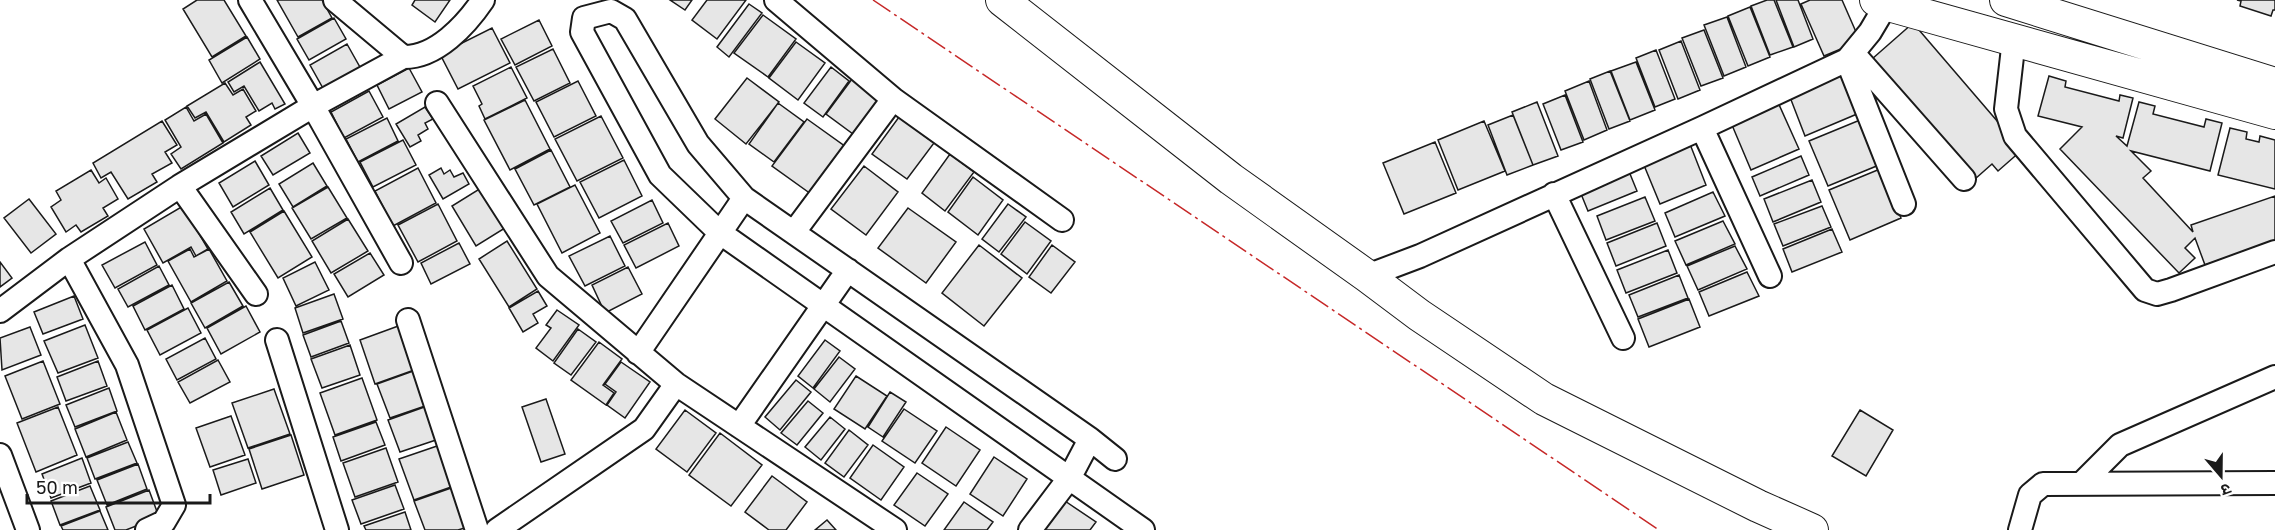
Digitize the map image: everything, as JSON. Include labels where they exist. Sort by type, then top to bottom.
[{"type":"street","points":[[250,0],[313,106],[401,263]]},
{"type":"street","points":[[335,0],[403,57],[413,58],[438,46],[471,18],[483,0]]},
{"type":"street","points":[[776,0],[893,99],[1062,220]]},
{"type":"street","points":[[1002,0],[1232,179],[1419,315],[1544,399],[1758,506],[1812,530]]},
{"type":"street","points":[[2006,0],[2275,84]]},
{"type":"street","points":[[1367,276],[1420,256],[1702,128],[1850,56],[1870,32],[1883,2],[2275,113]]},
{"type":"street","points":[[1115,459],[1090,438],[744,198],[698,144],[625,18],[611,11],[584,18],[582,32],[660,175],[719,232],[1143,530]]},
{"type":"street","points":[[2014,39],[2006,109],[2015,136],[2145,290],[2157,294],[2171,290],[2275,252]]},
{"type":"street","points":[[1850,56],[1964,179]]},
{"type":"street","points":[[1850,56],[1904,204]]},
{"type":"street","points":[[0,311],[69,259],[180,186],[313,106],[403,57]]},
{"type":"street","points":[[794,232],[893,99]]},
{"type":"street","points":[[437,104],[548,276],[676,384],[895,530]]},
{"type":"street","points":[[1702,128],[1770,276]]},
{"type":"street","points":[[180,186],[256,294]]},
{"type":"street","points":[[1554,194],[1623,338]]},
{"type":"street","points":[[638,353],[744,198]]},
{"type":"street","points":[[69,259],[127,365],[174,505],[164,522],[147,530]]},
{"type":"street","points":[[739,426],[848,270]]},
{"type":"street","points":[[408,320],[477,530]]},
{"type":"street","points":[[277,340],[337,530]]},
{"type":"street","points":[[2082,483],[2120,445],[2275,377]]},
{"type":"street","points":[[505,527],[644,429],[676,384]]},
{"type":"street","points":[[1030,530],[1070,477],[1090,438]]},
{"type":"street","points":[[0,455],[28,530]]},
{"type":"street","points":[[2020,530],[2030,495],[2043,484],[2275,483]]},
{"type":"building","points":[[197,0],[224,0],[246,36],[212,57],[183,9]]},
{"type":"building","points":[[277,0],[322,0],[332,18],[298,37]]},
{"type":"building","points":[[415,0],[450,0],[435,22],[412,5]]},
{"type":"building","points":[[670,0],[692,0],[685,10]]},
{"type":"building","points":[[707,0],[746,0],[717,39],[692,20]]},
{"type":"building","points":[[1774,0],[1793,47],[1770,55],[1751,6]]},
{"type":"building","points":[[1776,0],[1798,0],[1813,39],[1794,47]]},
{"type":"building","points":[[1810,0],[1842,0],[1860,41],[1824,56],[1801,4]]},
{"type":"building","points":[[2237,0],[2275,0],[2275,10],[2271,16],[2240,6],[2241,1]]},
{"type":"building","points":[[749,4],[762,13],[729,57],[717,47]]},
{"type":"building","points":[[1750,7],[1770,57],[1748,66],[1728,16]]},
{"type":"building","points":[[763,15],[796,39],[768,77],[734,53]]},
{"type":"building","points":[[1727,17],[1746,67],[1724,76],[1704,25]]},
{"type":"building","points":[[334,18],[346,39],[309,60],[297,39]]},
{"type":"building","points":[[539,20],[552,46],[515,65],[501,39]]},
{"type":"building","points":[[1913,23],[2022,150],[1998,171],[1992,164],[1975,179],[1872,59]]},
{"type":"building","points":[[492,28],[510,63],[458,89],[440,54]]},
{"type":"building","points":[[1704,30],[1723,78],[1701,86],[1682,38]]},
{"type":"building","points":[[247,37],[260,59],[222,83],[209,60]]},
{"type":"building","points":[[1681,41],[1700,90],[1678,99],[1659,50]]},
{"type":"building","points":[[796,42],[825,63],[798,100],[769,78]]},
{"type":"building","points":[[347,44],[361,69],[324,90],[310,65]]},
{"type":"building","points":[[553,49],[570,83],[534,101],[516,67]]},
{"type":"building","points":[[1656,50],[1675,99],[1655,107],[1636,58]]},
{"type":"building","points":[[260,62],[285,104],[275,109],[272,103],[259,111],[244,86],[234,92],[228,82]]},
{"type":"building","points":[[1636,62],[1655,110],[1630,120],[1611,71]]},
{"type":"building","points":[[511,67],[527,98],[485,119],[479,106],[482,104],[473,86]]},
{"type":"building","points":[[831,67],[849,81],[823,117],[804,103]]},
{"type":"building","points":[[409,68],[422,92],[389,109],[377,85]]},
{"type":"building","points":[[1610,71],[1630,121],[1609,129],[1590,79]]},
{"type":"building","points":[[1839,71],[1857,114],[1805,136],[1788,92]]},
{"type":"building","points":[[2049,76],[2066,81],[2065,87],[2119,101],[2120,95],[2133,98],[2123,138],[2116,136],[2127,146],[2139,102],[2155,106],[2153,114],[2204,127],[2206,119],[2222,123],[2210,171],[2131,151],[2151,171],[2143,178],[2193,232],[2191,225],[2275,196],[2275,241],[2205,265],[2195,238],[2185,248],[2195,258],[2179,273],[2060,149],[2082,127],[2038,116]]},
{"type":"building","points":[[747,78],[779,102],[746,144],[715,119]]},
{"type":"building","points":[[852,79],[879,99],[853,134],[826,114]]},
{"type":"building","points":[[578,81],[596,116],[554,137],[536,102]]},
{"type":"building","points":[[1589,81],[1607,130],[1584,140],[1565,91]]},
{"type":"building","points":[[225,83],[233,95],[243,89],[256,111],[246,117],[251,125],[224,142],[206,112],[195,118],[187,106]]},
{"type":"building","points":[[369,91],[383,117],[344,138],[331,112]]},
{"type":"building","points":[[1565,95],[1583,142],[1561,150],[1543,104]]},
{"type":"building","points":[[1776,98],[1799,149],[1751,170],[1729,118]]},
{"type":"building","points":[[525,100],[550,149],[510,170],[484,120]]},
{"type":"building","points":[[1537,102],[1558,156],[1533,165],[1512,112]]},
{"type":"building","points":[[778,103],[804,122],[774,162],[749,144]]},
{"type":"building","points":[[186,107],[194,121],[206,114],[223,143],[181,169],[171,154],[181,147],[165,120]]},
{"type":"building","points":[[425,107],[433,119],[425,123],[428,129],[418,135],[421,141],[410,147],[396,124]]},
{"type":"building","points":[[1513,115],[1533,165],[1507,175],[1488,125]]},
{"type":"building","points":[[601,116],[623,158],[577,181],[555,139]]},
{"type":"building","points":[[899,117],[934,143],[907,179],[872,154]]},
{"type":"building","points":[[387,118],[398,141],[358,162],[346,139]]},
{"type":"building","points":[[807,119],[846,147],[811,194],[772,166]]},
{"type":"building","points":[[1860,120],[1879,165],[1828,186],[1809,141]]},
{"type":"building","points":[[162,121],[177,145],[165,152],[172,163],[152,174],[157,182],[128,199],[111,172],[101,178],[93,163]]},
{"type":"building","points":[[1484,121],[1505,171],[1458,190],[1438,140]]},
{"type":"building","points":[[2230,128],[2247,132],[2246,139],[2259,142],[2260,136],[2275,140],[2275,189],[2218,175]]},
{"type":"building","points":[[298,133],[310,153],[273,175],[261,156]]},
{"type":"building","points":[[1688,139],[1706,185],[1660,204],[1641,158]]},
{"type":"building","points":[[403,140],[416,165],[373,187],[360,162]]},
{"type":"building","points":[[1435,142],[1456,193],[1404,214],[1383,163]]},
{"type":"building","points":[[551,150],[570,187],[534,205],[515,169]]},
{"type":"building","points":[[950,154],[974,172],[945,211],[922,193]]},
{"type":"building","points":[[1801,156],[1809,175],[1760,196],[1752,177]]},
{"type":"building","points":[[624,160],[642,196],[599,218],[580,182]]},
{"type":"building","points":[[255,161],[269,185],[233,207],[219,183]]},
{"type":"building","points":[[313,163],[327,186],[293,207],[279,184]]},
{"type":"building","points":[[864,166],[898,192],[866,235],[831,209]]},
{"type":"building","points":[[418,168],[436,203],[393,226],[375,191]]},
{"type":"building","points":[[441,168],[444,174],[450,170],[454,177],[463,173],[469,184],[443,199],[429,175]]},
{"type":"building","points":[[1628,169],[1637,191],[1588,211],[1579,189]]},
{"type":"building","points":[[1880,169],[1901,218],[1850,240],[1829,190]]},
{"type":"building","points":[[91,170],[99,183],[106,178],[118,199],[103,208],[108,216],[81,232],[76,225],[66,232],[51,207],[61,200],[56,191]]},
{"type":"building","points":[[973,177],[1003,200],[978,235],[948,212]]},
{"type":"building","points":[[1812,180],[1821,202],[1773,222],[1764,199]]},
{"type":"building","points":[[575,185],[600,233],[562,253],[537,204]]},
{"type":"building","points":[[328,187],[347,218],[311,239],[292,208]]},
{"type":"building","points":[[270,188],[283,210],[244,234],[231,212]]},
{"type":"building","points":[[481,188],[505,228],[476,246],[452,206]]},
{"type":"building","points":[[1713,192],[1725,216],[1675,237],[1665,213]]},
{"type":"building","points":[[1645,197],[1655,221],[1606,240],[1597,216]]},
{"type":"building","points":[[29,199],[56,234],[31,253],[4,218]]},
{"type":"building","points":[[652,200],[663,223],[623,243],[611,221]]},
{"type":"building","points":[[438,204],[457,241],[418,262],[398,225]]},
{"type":"building","points":[[1008,204],[1026,217],[999,252],[982,239]]},
{"type":"building","points":[[183,206],[208,249],[196,256],[191,247],[163,263],[144,229]]},
{"type":"building","points":[[1822,206],[1831,227],[1783,246],[1774,224]]},
{"type":"building","points":[[908,208],[956,242],[926,283],[878,248]]},
{"type":"building","points":[[284,211],[312,257],[278,278],[250,232]]},
{"type":"building","points":[[348,219],[368,251],[331,273],[312,241]]},
{"type":"building","points":[[1723,221],[1735,244],[1686,265],[1675,241]]},
{"type":"building","points":[[1025,222],[1051,241],[1027,274],[1001,254]]},
{"type":"building","points":[[668,223],[679,246],[636,268],[624,245]]},
{"type":"building","points":[[1657,223],[1666,246],[1616,266],[1607,243]]},
{"type":"building","points":[[1832,229],[1842,252],[1792,272],[1783,249]]},
{"type":"building","points":[[610,236],[625,266],[585,286],[569,256]]},
{"type":"building","points":[[507,241],[537,289],[509,307],[479,259]]},
{"type":"building","points":[[145,242],[157,265],[115,288],[102,265]]},
{"type":"building","points":[[459,243],[470,264],[431,284],[421,263]]},
{"type":"building","points":[[979,245],[1022,278],[984,326],[942,293]]},
{"type":"building","points":[[1052,245],[1075,262],[1051,293],[1029,277]]},
{"type":"building","points":[[1735,246],[1747,269],[1698,290],[1687,266]]},
{"type":"building","points":[[190,249],[194,257],[209,249],[227,281],[191,302],[168,261]]},
{"type":"building","points":[[1668,250],[1677,273],[1626,293],[1617,270]]},
{"type":"building","points":[[370,253],[384,275],[348,297],[334,274]]},
{"type":"building","points":[[0,262],[12,278],[0,287]]},
{"type":"building","points":[[315,262],[329,290],[296,306],[283,278]]},
{"type":"building","points":[[159,266],[169,285],[128,307],[118,289]]},
{"type":"building","points":[[628,267],[642,294],[605,313],[592,285]]},
{"type":"building","points":[[1747,272],[1759,296],[1709,316],[1699,292]]},
{"type":"building","points":[[1679,275],[1688,298],[1638,317],[1629,295]]},
{"type":"building","points":[[229,282],[243,306],[205,328],[191,303]]},
{"type":"building","points":[[172,285],[184,309],[145,330],[133,306]]},
{"type":"building","points":[[538,291],[547,306],[533,314],[538,323],[523,332],[509,308]]},
{"type":"building","points":[[334,294],[343,319],[303,333],[295,308]]},
{"type":"building","points":[[74,296],[83,319],[43,334],[34,312]]},
{"type":"building","points":[[1689,299],[1700,327],[1649,347],[1638,319]]},
{"type":"building","points":[[246,306],[260,332],[221,354],[207,328]]},
{"type":"building","points":[[188,308],[201,333],[160,355],[147,330]]},
{"type":"building","points":[[557,310],[579,325],[553,361],[536,348],[551,328],[546,325]]},
{"type":"building","points":[[341,321],[349,343],[311,357],[303,335]]},
{"type":"building","points":[[85,325],[98,358],[58,373],[44,341]]},
{"type":"building","points":[[401,325],[417,369],[375,384],[360,340]]},
{"type":"building","points":[[30,327],[41,355],[2,370],[0,338]]},
{"type":"building","points":[[578,329],[596,342],[571,375],[554,363]]},
{"type":"building","points":[[205,338],[216,359],[177,380],[166,359]]},
{"type":"building","points":[[825,340],[840,351],[813,388],[798,376]]},
{"type":"building","points":[[599,342],[622,359],[603,385],[614,393],[606,405],[571,380]]},
{"type":"building","points":[[350,345],[360,375],[322,388],[311,359]]},
{"type":"building","points":[[839,357],[855,369],[830,402],[814,389]]},
{"type":"building","points":[[218,360],[230,382],[190,403],[178,382]]},
{"type":"building","points":[[43,361],[60,404],[22,419],[5,376]]},
{"type":"building","points":[[98,361],[107,386],[66,401],[57,377]]},
{"type":"building","points":[[621,362],[650,382],[625,418],[607,405],[616,392],[605,384]]},
{"type":"building","points":[[416,370],[428,405],[390,418],[377,384]]},
{"type":"building","points":[[856,376],[887,396],[865,429],[834,409]]},
{"type":"building","points":[[362,378],[377,420],[335,435],[320,393]]},
{"type":"building","points":[[796,380],[811,392],[780,430],[765,417]]},
{"type":"building","points":[[109,388],[117,411],[75,427],[66,405]]},
{"type":"building","points":[[274,389],[290,434],[248,448],[232,403]]},
{"type":"building","points":[[890,392],[906,402],[883,437],[868,427]]},
{"type":"building","points":[[546,399],[565,454],[541,462],[522,407]]},
{"type":"building","points":[[808,401],[823,413],[797,445],[781,433]]},
{"type":"building","points":[[430,405],[442,438],[400,452],[388,420]]},
{"type":"building","points":[[58,407],[77,455],[36,472],[17,423]]},
{"type":"building","points":[[904,409],[937,431],[915,463],[882,441]]},
{"type":"building","points":[[685,410],[716,433],[687,472],[656,449]]},
{"type":"building","points":[[1860,410],[1893,430],[1866,476],[1832,456]]},
{"type":"building","points":[[116,412],[127,440],[86,457],[75,429]]},
{"type":"building","points":[[231,416],[245,455],[210,467],[196,428]]},
{"type":"building","points":[[830,417],[845,429],[821,460],[805,447]]},
{"type":"building","points":[[376,422],[385,445],[341,461],[333,437]]},
{"type":"building","points":[[946,427],[980,450],[956,486],[922,463]]},
{"type":"building","points":[[849,430],[868,445],[844,477],[825,463]]},
{"type":"building","points":[[720,433],[762,465],[731,506],[689,475]]},
{"type":"building","points":[[291,435],[304,475],[262,489],[249,449]]},
{"type":"building","points":[[128,442],[137,463],[95,479],[87,458]]},
{"type":"building","points":[[440,445],[454,486],[414,500],[399,459]]},
{"type":"building","points":[[873,445],[904,467],[881,500],[850,478]]},
{"type":"building","points":[[386,448],[398,482],[355,497],[343,463]]},
{"type":"building","points":[[994,457],[1027,479],[1003,516],[970,494]]},
{"type":"building","points":[[82,458],[91,483],[51,498],[42,474]]},
{"type":"building","points":[[248,459],[256,483],[221,495],[213,470]]},
{"type":"building","points":[[138,464],[147,489],[107,505],[97,480]]},
{"type":"building","points":[[917,473],[948,494],[925,526],[894,505]]},
{"type":"building","points":[[772,476],[807,502],[786,530],[769,530],[745,512]]},
{"type":"building","points":[[395,485],[404,509],[361,524],[352,500]]},
{"type":"building","points":[[90,486],[100,510],[60,525],[51,501]]},
{"type":"building","points":[[454,487],[468,527],[458,530],[425,530],[414,501]]},
{"type":"building","points":[[149,490],[159,517],[126,530],[115,530],[106,507]]},
{"type":"building","points":[[1062,499],[1096,522],[1090,530],[1041,530]]},
{"type":"building","points":[[964,502],[993,522],[987,530],[944,530]]},
{"type":"building","points":[[100,511],[108,530],[63,530],[61,526]]},
{"type":"building","points":[[405,512],[411,530],[366,530],[364,526]]},
{"type":"building","points":[[827,520],[836,530],[815,530]]},
{"type":"power","points":[[873,0],[1659,530]]}]
